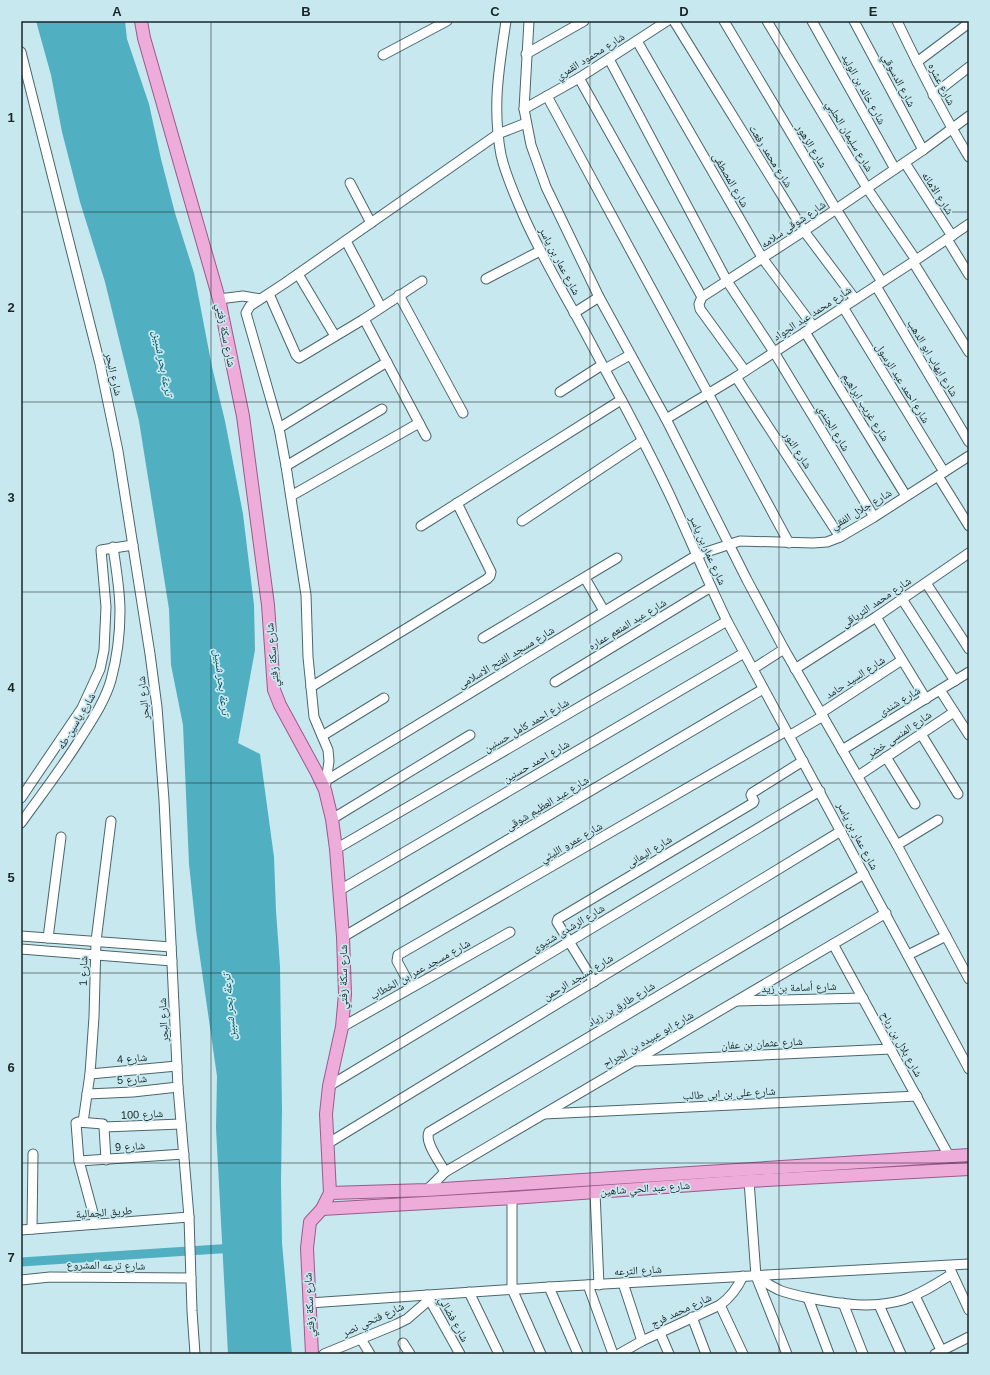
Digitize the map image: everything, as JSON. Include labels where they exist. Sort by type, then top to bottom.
[{"type":"main road","name":"شارع سكة زفتي","points":[[141,21],[144,38],[219,299],[243,416],[268,605],[274,690],[280,705],[326,785],[336,849],[343,937],[345,994],[342,1027],[329,1086],[326,1114],[330,1193],[322,1209],[310,1222],[308,1234],[307,1248],[312,1354]]},
{"type":"main road","name":"شارع عبد الحي شاهين","points":[[330,1193],[427,1190],[969,1155]]},
{"type":"main road","name":"شارع عبد الحي شاهين","points":[[322,1209],[512,1198],[749,1181],[969,1169]]},
{"type":"street","points":[[384,54],[447,21]]},
{"type":"street","name":"شارع عمار بن ياسر","points":[[506,21],[497,85],[496,110],[498,134],[508,179],[540,251],[621,400],[672,500],[710,587],[727,621],[969,1069]]},
{"type":"street","name":"شارع عمار بن ياسر","points":[[529,21],[524,109],[526,123],[538,166],[546,187],[598,297],[666,419],[747,580],[795,669],[897,845],[969,979]]},
{"type":"street","points":[[526,54],[584,21]]},
{"type":"street","name":"شارع محمود القمري","points":[[524,109],[579,78],[667,21]]},
{"type":"street","name":"شارع محمد رفعت","points":[[674,21],[804,231],[855,299]]},
{"type":"street","name":"شارع الزهور","points":[[724,21],[879,284]]},
{"type":"street","name":"شارع سليمان الحلبي","points":[[767,21],[867,188],[915,261],[969,352]]},
{"type":"street","name":"شارع خالد بن الوليد","points":[[812,21],[895,170]]},
{"type":"street","name":"شارع الدسوقي","points":[[854,21],[923,150]]},
{"type":"street","name":"شارع عشره","points":[[900,22],[933,95],[969,157]]},
{"type":"street","points":[[917,62],[969,23]]},
{"type":"street","name":"شارع المصطفى","points":[[637,41],[763,259],[809,329]]},
{"type":"street","name":"شارع البحر","points":[[21,52],[100,364],[118,451],[150,654],[164,800],[178,1087],[189,1217],[195,1354]]},
{"type":"street","name":"شارع الجندي","points":[[609,59],[727,281],[774,352],[874,517]]},
{"type":"street","points":[[933,95],[969,67]]},
{"type":"street","points":[[579,78],[702,297],[699,304],[700,310],[745,371]]},
{"type":"street","points":[[547,96],[789,542]]},
{"type":"street","name":"شارع شوقى سلامه","points":[[702,297],[763,259],[895,170],[952,130],[969,116]]},
{"type":"street","points":[[326,785],[329,761],[328,750],[314,717],[306,594],[286,466],[279,428],[246,313],[250,306],[346,241],[498,134],[526,123]]},
{"type":"street","name":"شارع الامانه","points":[[904,163],[950,238],[969,275]]},
{"type":"street","points":[[350,182],[371,223]]},
{"type":"street","name":"شارع محمد عبد الجواد","points":[[666,419],[736,377],[915,261],[969,224]]},
{"type":"street","points":[[346,241],[381,307]]},
{"type":"street","points":[[486,279],[540,251]]},
{"type":"street","points":[[298,274],[335,336]]},
{"type":"street","points":[[269,294],[297,357],[301,357],[364,319],[422,281]]},
{"type":"street","name":"شارع ايهاب ابو الدهب","points":[[879,284],[969,442]]},
{"type":"street","points":[[399,295],[463,413]]},
{"type":"street","points":[[219,299],[243,296],[260,299]]},
{"type":"street","points":[[574,312],[598,297]]},
{"type":"street","name":"شارع احمد عبد الرسول","points":[[842,307],[941,474],[969,526]]},
{"type":"street","points":[[364,319],[426,436]]},
{"type":"street","name":"شارع غريب ابراهيم","points":[[809,329],[906,496]]},
{"type":"street","points":[[560,392],[603,367],[630,355]]},
{"type":"street","points":[[279,428],[387,362]]},
{"type":"street","name":"شارع النور","points":[[736,377],[840,537]]},
{"type":"street","points":[[421,526],[621,400]]},
{"type":"street","points":[[286,466],[382,409]]},
{"type":"street","points":[[291,496],[419,423]]},
{"type":"street","points":[[522,521],[642,441]]},
{"type":"street","name":"شارع جلال الفقي","points":[[697,555],[740,541],[827,542],[840,537],[874,517],[941,474],[968,459]]},
{"type":"street","points":[[311,688],[490,576],[491,572],[457,503]]},
{"type":"street","name":"شارع ياسين طه","points":[[21,798],[68,731],[82,708],[100,668],[104,650],[106,623],[106,594],[100,553],[101,550],[133,545]]},
{"type":"street","name":"شارع ياسين طه","points":[[21,823],[67,760],[94,718],[111,681],[116,661],[120,612],[120,595],[113,548]]},
{"type":"street","name":"شارع محمد الترياقى","points":[[795,669],[876,617],[969,554]]},
{"type":"street","name":"شارع مسجد الفتح الاسلامى","points":[[326,785],[604,611],[697,555]]},
{"type":"street","points":[[483,638],[617,558]]},
{"type":"street","points":[[585,578],[604,611]]},
{"type":"street","points":[[926,583],[969,649]]},
{"type":"street","name":"شارع عبد المنعم عماره","points":[[555,682],[710,587]]},
{"type":"street","points":[[902,599],[955,681]]},
{"type":"street","points":[[876,617],[926,699]]},
{"type":"street","name":"شارع احمد كامل حسنين","points":[[336,849],[727,621]]},
{"type":"street","points":[[752,669],[784,649]]},
{"type":"street","name":"شارع احمد حسنين","points":[[340,890],[744,653]]},
{"type":"street","name":"شارع السيد حامد","points":[[788,734],[822,714],[902,660]]},
{"type":"street","name":"شارع شندى","points":[[842,750],[969,672]]},
{"type":"street","name":"شارع عبد العظيم شوقى","points":[[343,937],[764,689]]},
{"type":"street","points":[[940,690],[969,735]]},
{"type":"street","points":[[322,736],[384,698]]},
{"type":"street","name":"شارع المنسى خضر","points":[[858,776],[954,712]]},
{"type":"street","name":"شارع عمرو الليثي","points":[[411,987],[397,961],[398,955],[788,734]]},
{"type":"street","points":[[921,734],[958,794]]},
{"type":"street","points":[[332,819],[470,735]]},
{"type":"street","points":[[886,757],[915,804]]},
{"type":"street","name":"شارع اليمانى","points":[[594,982],[557,922],[558,919],[753,803],[752,793],[803,761]]},
{"type":"street","name":"شارع الرشدى شتيوى","points":[[329,1086],[820,791]]},
{"type":"street","points":[[897,845],[938,820]]},
{"type":"street","name":"شارع 1","points":[[79,1161],[76,1123],[83,1122],[90,1074],[94,1017],[96,949],[111,821]]},
{"type":"street","name":"شارع مسجد الرحمن","points":[[328,1144],[841,831]]},
{"type":"street","points":[[48,938],[61,837]]},
{"type":"street","name":"شارع طارق بن زياد","points":[[446,1172],[429,1144],[427,1138],[429,1132],[864,874]]},
{"type":"street","name":"شارع ابو عبيده بن الجراح","points":[[427,1190],[446,1172],[886,913]]},
{"type":"street","name":"شارع مسجد عمر بن الخطاب","points":[[342,1027],[510,932]]},
{"type":"street","points":[[21,936],[48,938],[96,949],[172,961]]},
{"type":"street","points":[[908,955],[946,936]]},
{"type":"street","name":"شارع بلال بن رباح","points":[[833,944],[949,1156]]},
{"type":"street","points":[[21,949],[171,947]]},
{"type":"street","name":"شارع أسامة بن زيد","points":[[736,1001],[863,998]]},
{"type":"street","name":"شارع عثمان بن عفان","points":[[635,1061],[890,1049]]},
{"type":"street","name":"شارع 4","points":[[90,1074],[177,1066]]},
{"type":"street","name":"شارع 5","points":[[87,1094],[133,1092],[178,1087]]},
{"type":"street","name":"شارع على بن ابى طالب","points":[[543,1115],[916,1096]]},
{"type":"street","name":"شارع 100","points":[[83,1122],[100,1123],[103,1124],[104,1127],[181,1124]]},
{"type":"street","points":[[104,1127],[106,1160]]},
{"type":"street","points":[[32,1229],[34,1154]]},
{"type":"street","name":"شارع 9","points":[[79,1161],[184,1154]]},
{"type":"street","points":[[79,1161],[96,1224]]},
{"type":"street","points":[[749,1181],[756,1276],[787,1354]]},
{"type":"street","points":[[595,1192],[599,1285]]},
{"type":"street","points":[[512,1198],[512,1290],[540,1354]]},
{"type":"street","name":"طريق الجمالية","points":[[21,1230],[189,1217]]},
{"type":"street","name":"شارع الترعه","points":[[309,1303],[428,1298],[469,1292],[743,1276],[950,1270],[969,1264]]},
{"type":"street","points":[[756,1276],[779,1290],[808,1298],[861,1305],[879,1305],[915,1296],[928,1289],[950,1270],[969,1310]]},
{"type":"street","name":"شارع محمد فرج","points":[[619,1354],[631,1351],[642,1341],[720,1305],[736,1290],[743,1276]]},
{"type":"street","name":"شارع ترعه المشروع","points":[[21,1280],[50,1277],[191,1278]]},
{"type":"street","points":[[623,1283],[642,1341]]},
{"type":"street","points":[[588,1285],[612,1354]]},
{"type":"street","points":[[548,1287],[578,1354]]},
{"type":"street","points":[[469,1292],[499,1354]]},
{"type":"street","points":[[915,1296],[940,1353],[969,1337]]},
{"type":"street","name":"شارع فتحي نصر","points":[[324,1354],[407,1319],[428,1298]]},
{"type":"street","name":"شارع فضالي","points":[[428,1298],[460,1354]]},
{"type":"street","points":[[808,1298],[829,1354]]},
{"type":"street","points":[[843,1303],[864,1354]]},
{"type":"street","points":[[720,1305],[743,1354]]},
{"type":"street","points":[[879,1305],[902,1354]]},
{"type":"street","points":[[692,1318],[706,1354]]},
{"type":"street","points":[[660,1333],[669,1354]]},
{"type":"street","points":[[361,1339],[370,1354]]},
{"type":"street","points":[[403,1343],[410,1354]]},
{"type":"street","points":[[347,1345],[352,1354]]},
{"type":"water","name":"ترعة بحر شبين","points":[[36,21],[125,21],[127,39],[149,104],[175,213],[194,273],[243,514],[254,605],[255,650],[238,743],[260,754],[274,857],[280,966],[282,1243],[292,1354],[228,1354],[216,1128],[217,1076],[196,930],[189,864],[183,725],[171,665],[169,609],[139,421],[105,282],[80,202],[62,132],[51,75]]},
{"type":"waterway","points":[[21,1262],[234,1248]]}]
